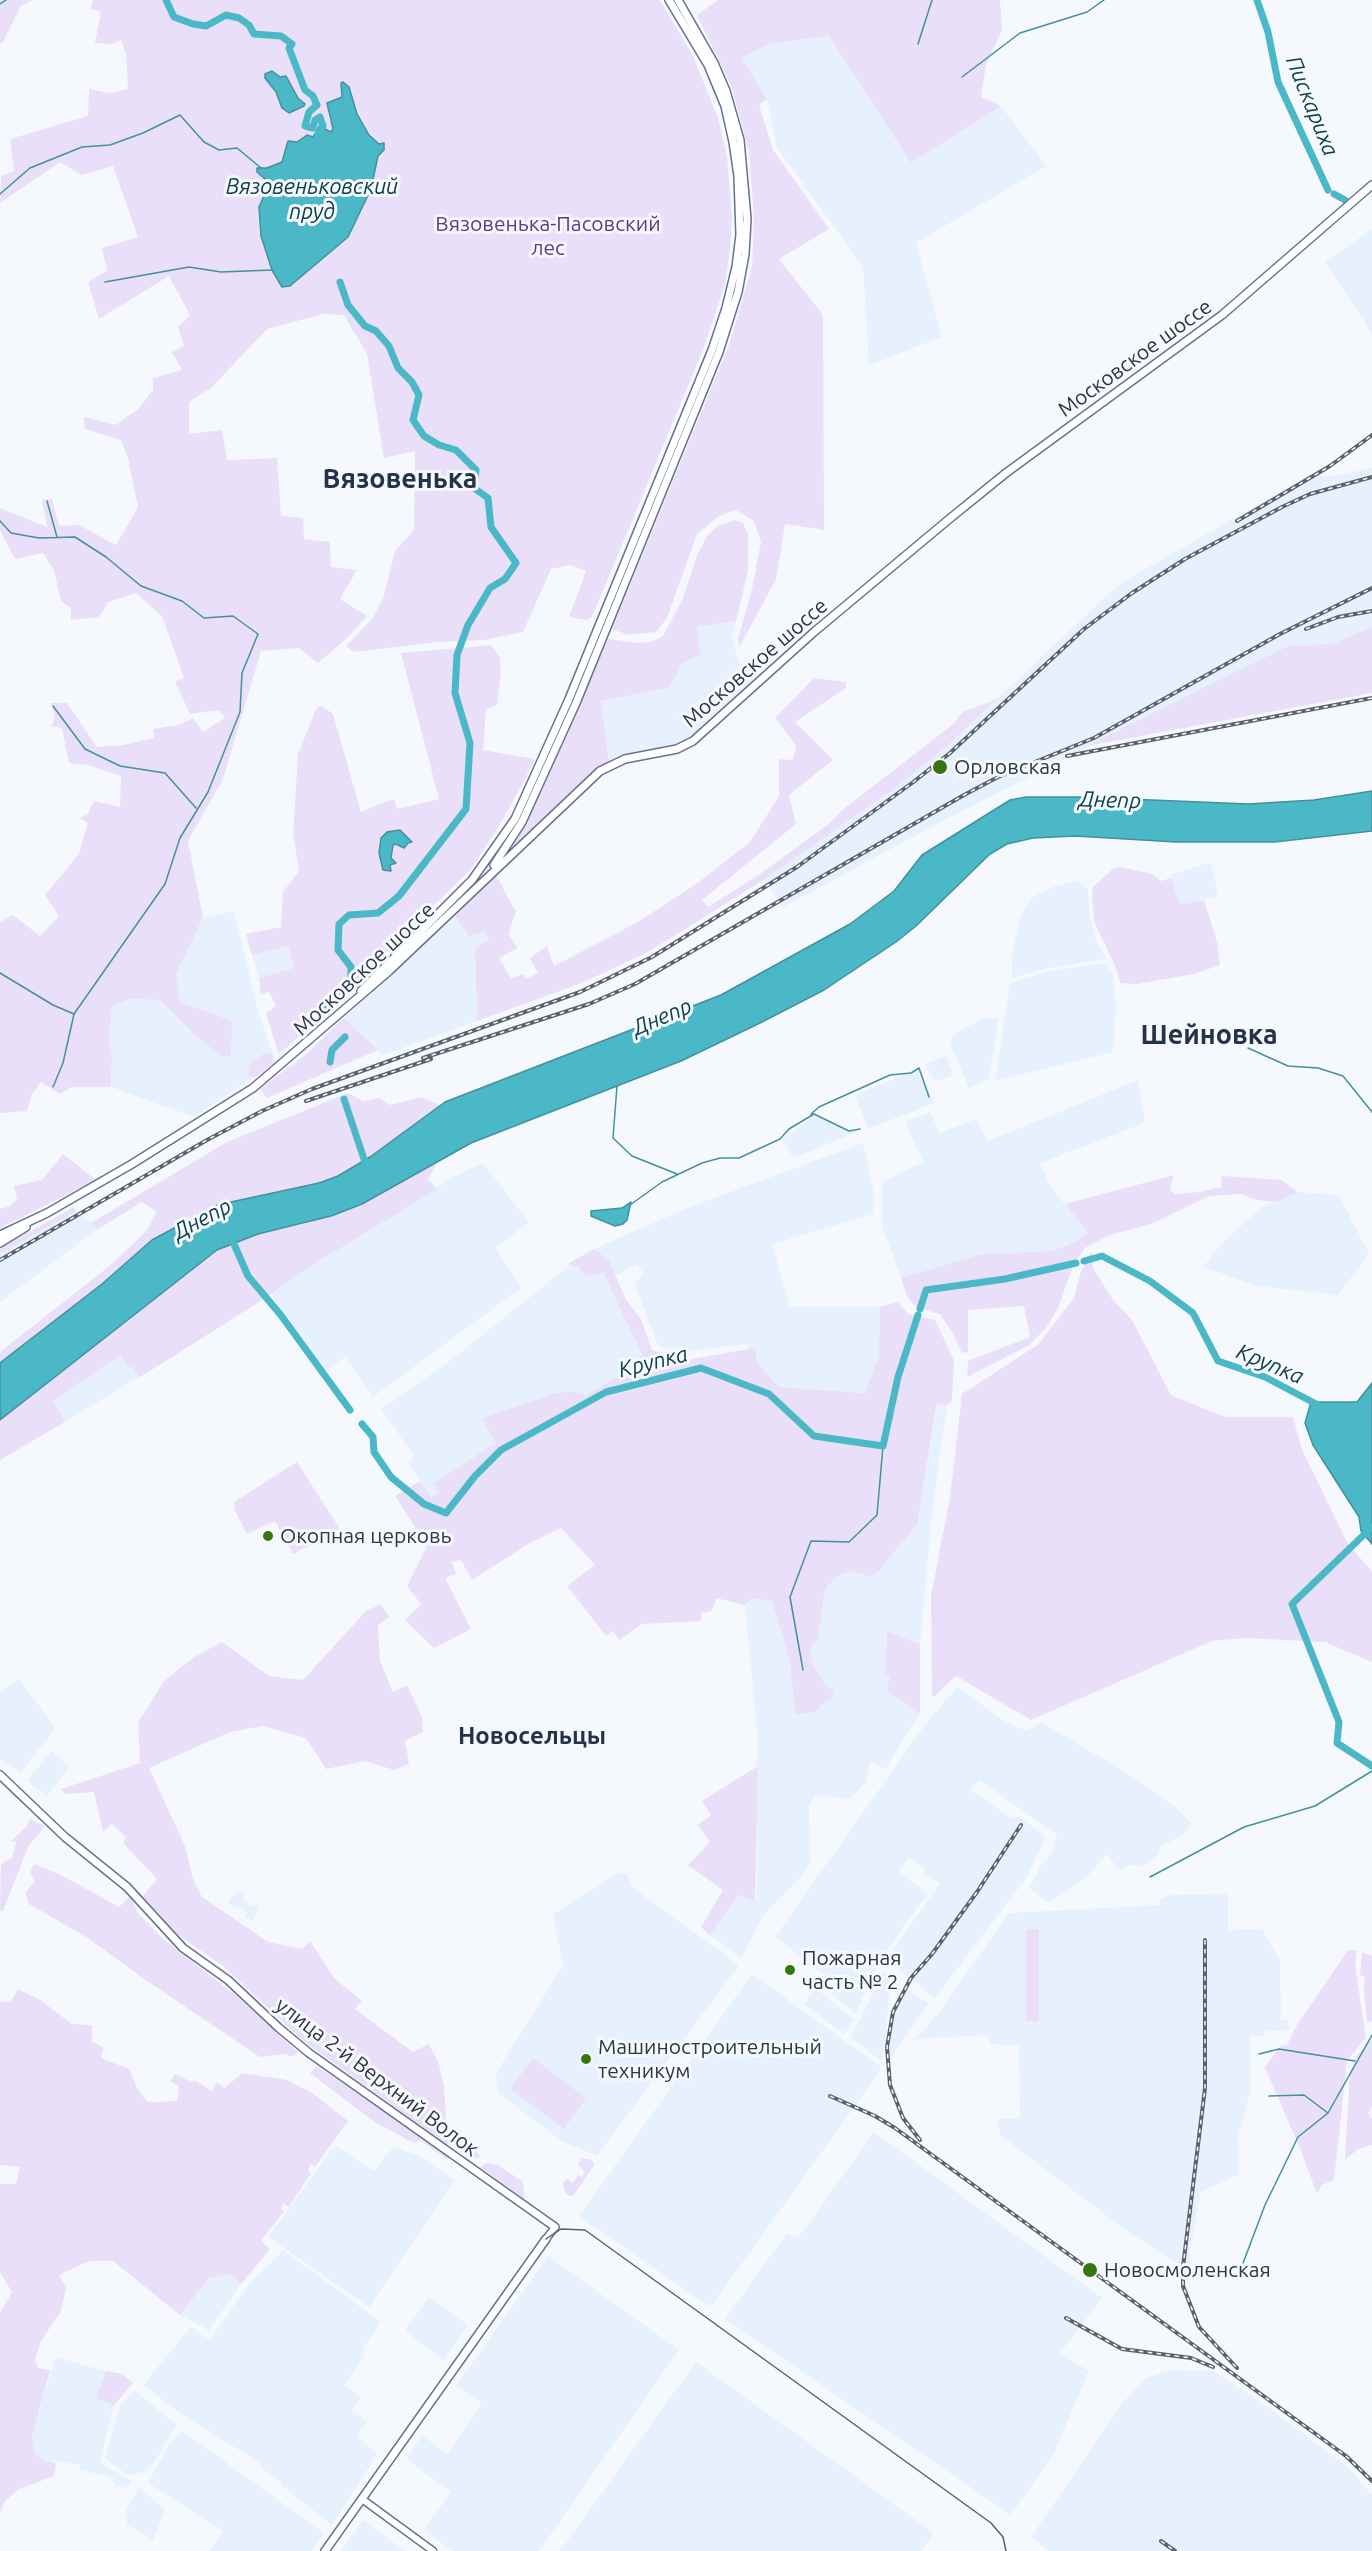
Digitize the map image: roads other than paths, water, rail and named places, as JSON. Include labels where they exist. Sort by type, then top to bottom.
[{"type":"main road","points":[[346,1008],[374,976],[472,880],[515,819],[573,690],[720,329],[731,291],[739,244],[736,160],[727,115],[716,83],[696,42],[669,0]]},
{"type":"main road","points":[[473,891],[512,840],[576,703],[733,312],[747,236],[745,175],[740,140],[722,79],[706,45],[678,0]]},
{"type":"main road","name":"Московское шоссе","points":[[0,1235],[47,1213],[236,1100],[284,1064],[600,771],[625,759],[677,749],[693,741],[814,632],[948,519],[1012,468],[1222,315],[1372,185]]},
{"type":"main road","points":[[0,1243],[47,1213]]},
{"type":"main road","name":"улица 2-й Верхний Волок","points":[[0,1775],[64,1837],[127,1887],[183,1948],[228,1980],[297,2043],[555,2227]]},
{"type":"main road","points":[[325,2551],[555,2227]]},
{"type":"main road","points":[[362,2499],[433,2551]]},
{"type":"water","points":[[272,71],[280,77],[286,76],[298,98],[305,104],[304,106],[289,113],[282,108],[276,92],[265,78],[265,74]]},
{"type":"water","name":"Вязовеньковский пруд","points":[[341,83],[349,87],[357,114],[369,135],[379,144],[384,143],[384,150],[378,156],[371,189],[348,237],[290,286],[282,287],[272,270],[261,236],[259,207],[263,198],[265,179],[257,172],[257,168],[267,168],[282,162],[288,141],[297,142],[307,135],[313,137],[319,126],[331,132],[333,129],[327,103],[342,97]]},
{"type":"water","name":"Днепр","points":[[1372,791],[1372,831],[1275,842],[1176,842],[1075,836],[1033,838],[1007,844],[990,854],[916,926],[896,942],[824,990],[760,1023],[681,1061],[471,1143],[362,1204],[331,1216],[258,1234],[217,1250],[0,1420],[0,1363],[102,1284],[152,1240],[217,1205],[319,1183],[338,1176],[370,1157],[445,1102],[721,995],[850,924],[894,891],[922,855],[1010,800],[1026,797],[1080,797],[1248,804],[1314,800]]},
{"type":"water","points":[[400,830],[412,842],[404,848],[393,845],[391,858],[396,863],[390,865],[391,871],[383,870],[379,853],[381,838],[387,832]]},
{"type":"water","points":[[631,1202],[627,1220],[623,1224],[615,1226],[591,1216],[591,1211],[622,1208]]},
{"type":"water","points":[[1372,1383],[1372,1544],[1361,1531],[1359,1517],[1313,1445],[1305,1423],[1311,1402],[1357,1402]]},
{"type":"waterway","points":[[0,4],[6,0]]},
{"type":"waterway","name":"Вязовенька","points":[[166,0],[174,17],[193,24],[206,26],[226,15],[239,18],[249,25],[254,34],[281,36],[292,44],[289,48],[305,90],[313,96],[317,105],[309,112],[305,126],[313,128],[315,120],[320,117],[323,126],[318,134]]},
{"type":"waterway","points":[[918,44],[932,0]]},
{"type":"waterway","points":[[962,77],[1020,33],[1087,12],[1104,0]]},
{"type":"waterway","name":"Пискариха","points":[[1257,0],[1268,32],[1278,82],[1328,190]]},
{"type":"waterway","points":[[0,194],[30,168],[82,147],[110,145],[143,133],[180,115],[204,142],[219,150],[237,148],[261,168]]},
{"type":"waterway","name":"Пискариха","points":[[1334,194],[1345,200]]},
{"type":"waterway","points":[[105,282],[189,267],[221,272],[273,270]]},
{"type":"waterway","name":"Вязовенька","points":[[319,1012],[351,978],[351,967],[338,950],[339,924],[349,915],[378,913],[399,896],[466,809],[470,743],[455,693],[457,655],[468,625],[490,588],[505,579],[516,563],[491,527],[488,498],[474,488],[476,470],[456,450],[439,445],[424,436],[413,420],[419,395],[412,382],[398,368],[389,346],[376,331],[365,326],[348,305],[340,282]]},
{"type":"waterway","points":[[47,501],[57,537]]},
{"type":"waterway","points":[[0,521],[11,533],[39,538],[75,537],[106,557],[141,586],[182,601],[204,618],[233,616],[258,634],[242,673],[240,712],[208,792],[180,838],[165,884],[74,1014],[63,1063],[53,1087]]},
{"type":"waterway","points":[[53,706],[85,749],[120,766],[165,773],[196,808]]},
{"type":"waterway","points":[[0,973],[53,1005],[74,1014]]},
{"type":"waterway","name":"Вязовенька","points":[[330,1062],[332,1050],[345,1037]]},
{"type":"waterway","points":[[1248,1048],[1288,1066],[1318,1068],[1343,1076],[1372,1112]]},
{"type":"waterway","points":[[811,1114],[819,1107],[890,1075],[911,1073],[919,1068],[929,1097]]},
{"type":"waterway","points":[[617,1086],[613,1138],[632,1156],[677,1174]]},
{"type":"waterway","name":"Вязовенька","points":[[344,1099],[367,1168]]},
{"type":"waterway","points":[[630,1205],[662,1182],[702,1163],[720,1158],[739,1158],[780,1139],[789,1129],[814,1114],[849,1131],[860,1129]]},
{"type":"waterway","name":"Крупка","points":[[230,1235],[248,1276],[280,1314],[350,1410]]},
{"type":"waterway","name":"Крупка","points":[[1084,1261],[1102,1256],[1150,1281],[1193,1313],[1218,1361],[1265,1377],[1320,1406]]},
{"type":"waterway","name":"Крупка","points":[[920,1309],[926,1290],[1005,1279],[1076,1263]]},
{"type":"waterway","name":"Крупка","points":[[362,1424],[373,1437],[374,1452],[391,1477],[424,1504],[446,1513],[475,1476],[501,1450],[606,1392],[701,1368],[769,1394],[814,1436],[883,1446],[898,1377],[918,1315]]},
{"type":"waterway","points":[[803,1670],[790,1597],[811,1541],[849,1542],[877,1515],[883,1446]]},
{"type":"waterway","name":"Крупка","points":[[1372,1527],[1292,1604],[1339,1722],[1337,1743],[1372,1766]]},
{"type":"waterway","points":[[1150,1877],[1244,1827],[1315,1806],[1372,1771]]},
{"type":"waterway","points":[[1237,2279],[1265,2205],[1298,2137],[1328,2113],[1372,2035]]},
{"type":"waterway","points":[[1259,2054],[1279,2049],[1355,2061]]},
{"type":"waterway","points":[[1269,2096],[1304,2095],[1328,2113]]},
{"type":"tram line","points":[[546,2239],[561,2229],[585,2230],[991,2523],[1003,2537],[1006,2551]]},
{"type":"railway","points":[[1237,521],[1330,466],[1372,435]]},
{"type":"railway","points":[[0,1260],[207,1140],[262,1111],[312,1089],[580,992],[652,957],[797,867],[912,783],[950,753],[1084,629],[1132,593],[1185,559],[1282,507],[1310,494],[1372,477]]},
{"type":"railway","points":[[423,1058],[589,1004],[635,984],[964,795],[998,777],[1094,738],[1280,634],[1372,588]]},
{"type":"railway","points":[[1306,629],[1338,617],[1372,611]]},
{"type":"railway","points":[[1067,756],[1372,698]]},
{"type":"railway","points":[[306,1101],[431,1059]]},
{"type":"railway","points":[[920,2140],[903,2118],[890,2085],[887,2047],[893,2012],[911,1978],[932,1954],[977,1892],[1021,1825]]},
{"type":"railway","points":[[1205,1940],[1205,2088],[1183,2267],[1183,2286],[1199,2327],[1237,2368]]},
{"type":"railway","points":[[830,2096],[875,2116],[895,2128],[1346,2456],[1372,2481]]},
{"type":"railway","points":[[1066,2318],[1122,2349],[1191,2358],[1213,2367]]},
{"type":"railway","points":[[1161,2541],[1175,2551]]},
{"type":"place","name":"Орловская","points":[[940,767]]},
{"type":"place","name":"Окопная церковь","points":[[268,1536]]},
{"type":"place","name":"Пожарная часть № 2","points":[[790,1970]]},
{"type":"place","name":"Машиностроительный техникум","points":[[586,2059]]},
{"type":"place","name":"Новосмоленская","points":[[1090,2270]]},
{"type":"district","name":"Вязовенька","points":[[400,479]]},
{"type":"district","name":"Шейновка","points":[[1209,1035]]},
{"type":"district","name":"Новосельцы","points":[[532,1736]]},
{"type":"park label","name":"Вязовенька-Пасовский лес","points":[[548,236]]}]
